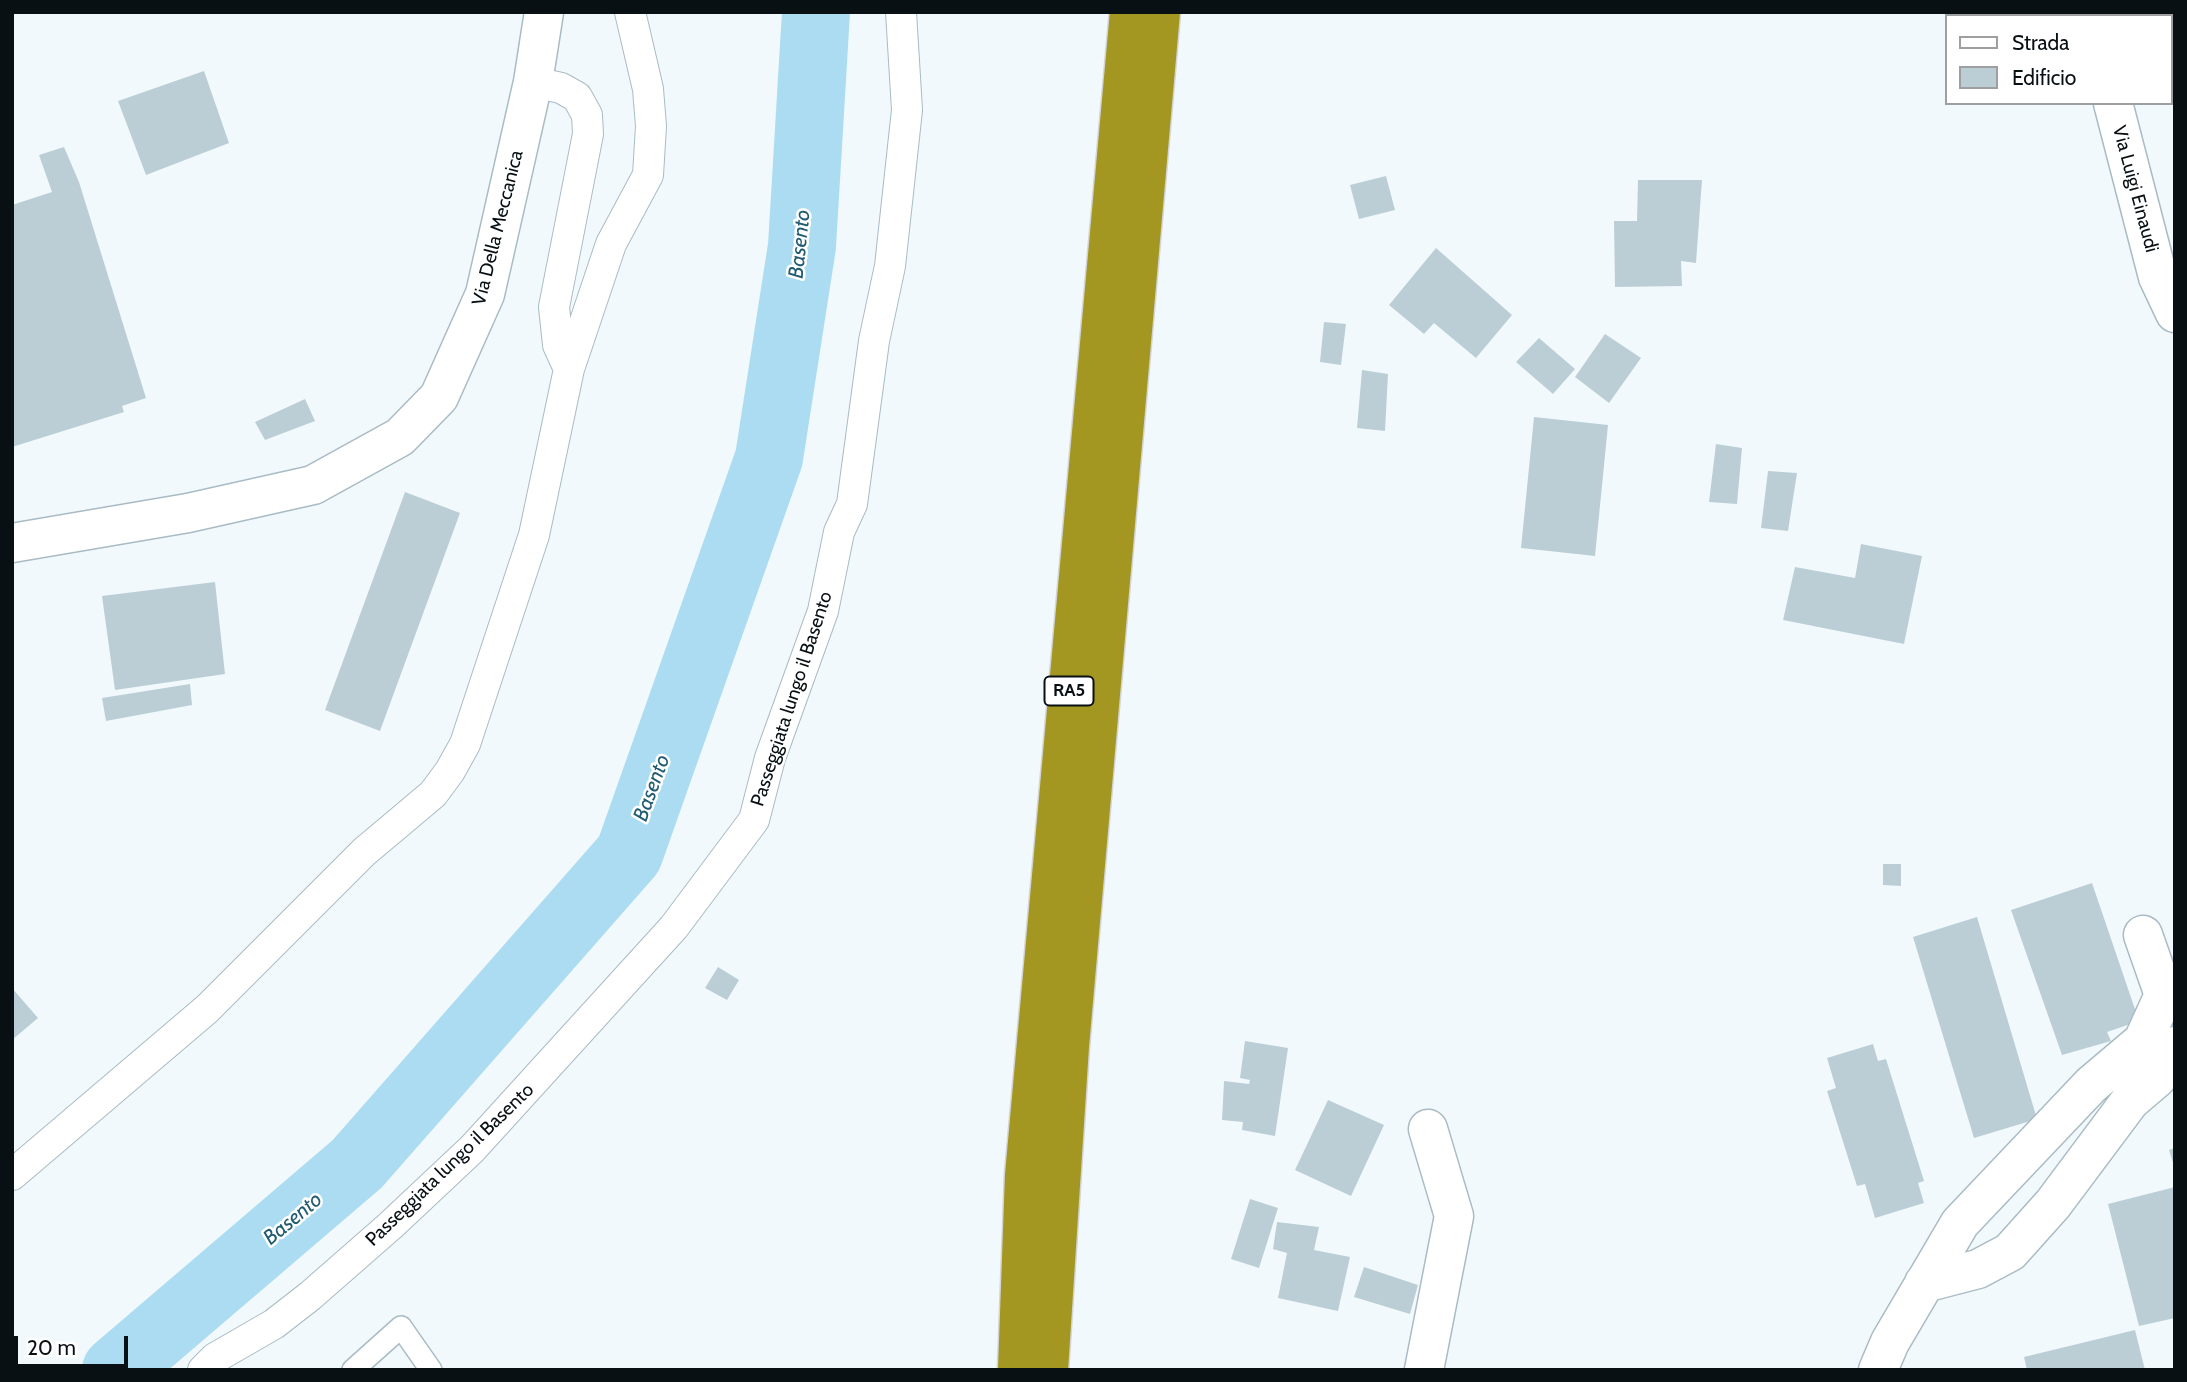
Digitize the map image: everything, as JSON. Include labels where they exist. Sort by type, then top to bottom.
[{"type":"highway","name":"RA5","points":[[1017,1370],[1024,1175],[1129,12]]},
{"type":"highway","name":"RA5","points":[[1049,1370],[1070,1046],[1161,12]]},
{"type":"street","name":"Via Della Meccanica","points":[[12,544],[188,513],[313,485],[400,437],[439,397],[485,294],[533,82],[544,12]]},
{"type":"street","points":[[12,1175],[207,1009],[364,852],[433,794],[465,744],[534,535],[569,369],[611,244],[648,174],[651,126],[648,89],[630,12]]},
{"type":"street","name":"Passeggiata lungo il Basento","points":[[203,1370],[215,1358],[274,1324],[310,1296],[472,1149],[674,927],[754,820],[770,758],[823,611],[839,532],[852,504],[874,341],[890,266],[905,123],[901,12]]},
{"type":"street","points":[[533,82],[561,88],[577,97],[587,115],[588,134],[554,307],[558,345],[569,369]]},
{"type":"street","name":"Via Luigi Einaudi","points":[[2114,105],[2158,277],[2175,313]]},
{"type":"street","points":[[1878,1370],[1924,1283],[1960,1223],[2091,1085],[2143,1041],[2164,995],[2143,935]]},
{"type":"street","points":[[1924,1283],[1978,1269],[2010,1252],[2053,1204],[2130,1101],[2157,1078],[2167,1051],[2175,1046]]},
{"type":"street","points":[[1424,1370],[1454,1216],[1428,1129]]},
{"type":"lane","points":[[353,1370],[401,1327],[430,1370]]},
{"type":"building","points":[[204,71],[229,143],[146,175],[118,101]]},
{"type":"building","points":[[64,147],[79,182],[146,398],[122,406],[124,412],[12,447],[12,205],[52,192],[39,155]]},
{"type":"building","points":[[1386,176],[1395,210],[1359,219],[1350,185]]},
{"type":"building","points":[[1638,180],[1702,180],[1696,263],[1681,261],[1682,286],[1615,287],[1614,221],[1637,221]]},
{"type":"building","points":[[1436,248],[1512,315],[1476,358],[1434,323],[1424,334],[1389,305]]},
{"type":"building","points":[[1324,322],[1346,324],[1341,365],[1320,362]]},
{"type":"building","points":[[1605,334],[1641,358],[1609,403],[1575,377]]},
{"type":"building","points":[[1539,338],[1575,369],[1553,394],[1516,362]]},
{"type":"building","points":[[1362,370],[1388,374],[1385,431],[1357,428]]},
{"type":"building","points":[[305,399],[315,421],[265,440],[255,422]]},
{"type":"building","points":[[1534,417],[1608,425],[1595,556],[1521,548]]},
{"type":"building","points":[[1716,444],[1742,448],[1737,504],[1709,502]]},
{"type":"building","points":[[1768,471],[1797,473],[1788,531],[1761,528]]},
{"type":"building","points":[[405,492],[460,513],[380,731],[325,710]]},
{"type":"building","points":[[1861,544],[1922,556],[1904,644],[1783,620],[1795,567],[1855,578]]},
{"type":"building","points":[[215,582],[225,674],[115,690],[102,596]]},
{"type":"building","points":[[190,684],[192,705],[106,721],[102,698]]},
{"type":"building","points":[[1883,864],[1901,864],[1901,886],[1883,885]]},
{"type":"building","points":[[2092,883],[2139,1021],[2107,1032],[2111,1041],[2062,1055],[2011,910]]},
{"type":"building","points":[[1977,917],[2037,1119],[1974,1138],[1913,937]]},
{"type":"building","points":[[718,967],[739,980],[727,1000],[705,988]]},
{"type":"building","points":[[12,988],[38,1018],[12,1040]]},
{"type":"building","points":[[1245,1041],[1288,1048],[1275,1136],[1242,1130],[1243,1122],[1222,1120],[1224,1081],[1249,1084],[1250,1080],[1240,1078]]},
{"type":"building","points":[[1873,1044],[1878,1061],[1886,1059],[1924,1181],[1918,1183],[1924,1203],[1875,1218],[1865,1184],[1857,1186],[1827,1091],[1836,1088],[1827,1058]]},
{"type":"building","points":[[1328,1100],[1384,1125],[1351,1196],[1295,1170]]},
{"type":"building","points":[[2175,1148],[2175,1166],[2174,1166],[2169,1150]]},
{"type":"building","points":[[2175,1187],[2175,1318],[2139,1326],[2108,1204]]},
{"type":"building","points":[[1250,1199],[1278,1208],[1259,1268],[1231,1259]]},
{"type":"building","points":[[1277,1222],[1319,1227],[1314,1250],[1350,1257],[1338,1311],[1278,1298],[1287,1253],[1273,1249]]},
{"type":"building","points":[[1364,1267],[1418,1285],[1410,1314],[1354,1297]]},
{"type":"building","points":[[2135,1330],[2145,1370],[2027,1370],[2024,1357]]},
{"type":"waterway","name":"Basento","points":[[116,1370],[357,1164],[629,854],[769,458],[802,246],[816,12]]}]
